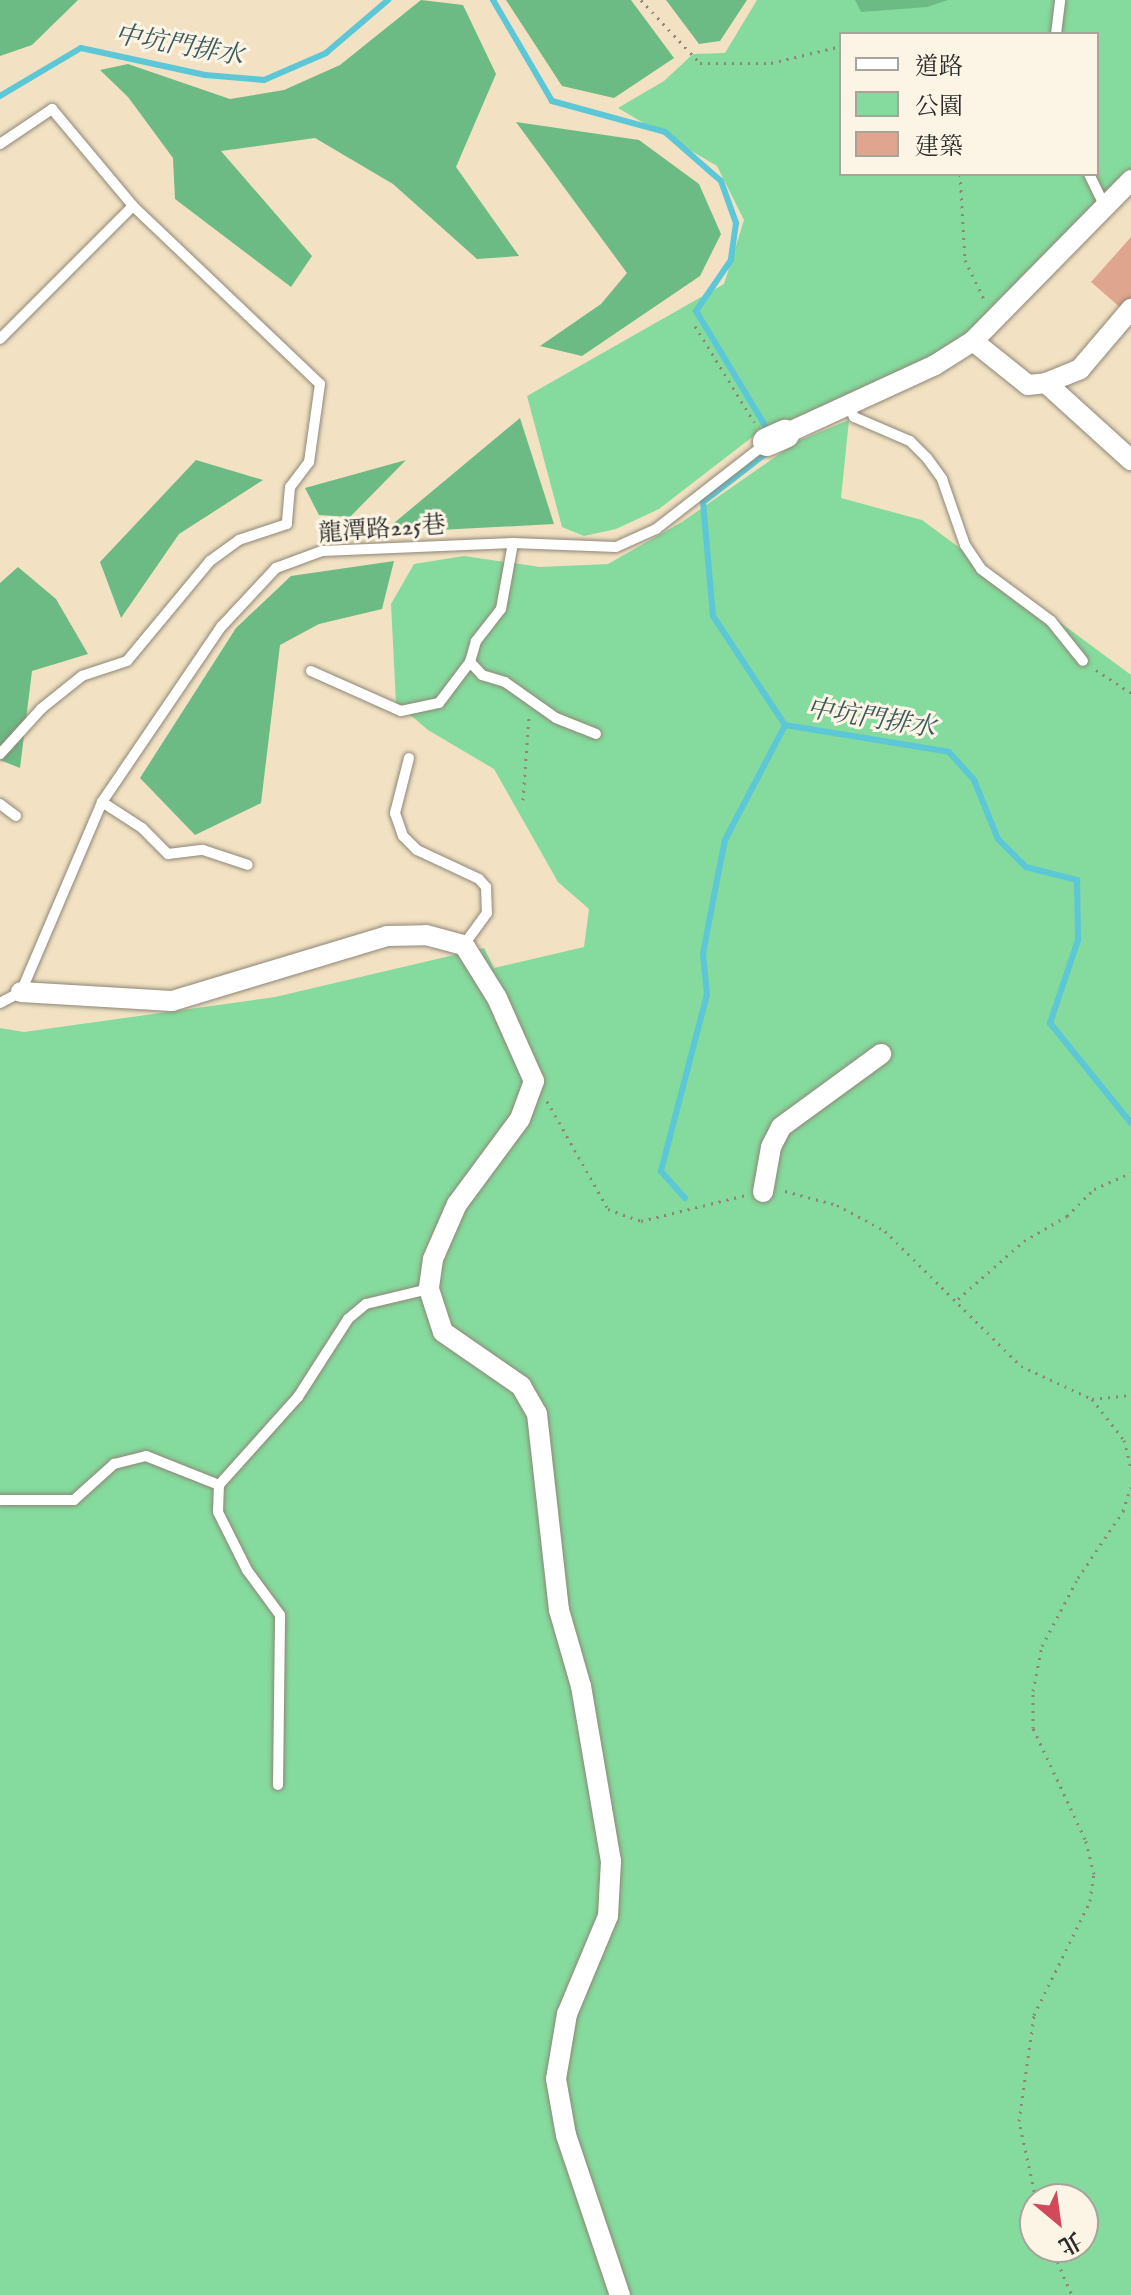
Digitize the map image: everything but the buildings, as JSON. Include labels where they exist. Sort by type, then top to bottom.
[{"type":"street","points":[[776,438],[935,365],[973,341],[1131,180]]},
{"type":"street","points":[[973,341],[1028,385],[1046,383],[1080,369],[1131,309]]},
{"type":"street","points":[[1046,383],[1131,460]]},
{"type":"street","points":[[21,992],[172,1001],[387,936],[426,935],[464,945],[497,998],[534,1081],[520,1119],[457,1204],[433,1259],[429,1289],[443,1332],[521,1386],[537,1414],[559,1610],[581,1686],[611,1861],[608,1916],[567,2014],[556,2079],[566,2135],[620,2295]]},
{"type":"street","points":[[763,1192],[771,1147],[781,1127],[881,1054]]},
{"type":"lane","points":[[1056,32],[1060,0]]},
{"type":"lane","points":[[0,144],[52,109],[133,206],[320,384],[309,462],[290,487],[287,524],[239,540],[210,561],[127,661],[82,676],[41,709],[0,754]]},
{"type":"lane","points":[[1090,176],[1105,207]]},
{"type":"lane","points":[[0,339],[133,206]]},
{"type":"lane","points":[[848,403],[854,417],[910,441],[927,458],[942,479],[965,545],[981,569],[1051,621],[1083,661]]},
{"type":"lane","name":"龍潭路225巷","points":[[21,992],[102,802],[221,627],[248,592],[276,568],[322,551],[513,543],[616,547],[656,529],[776,438]]},
{"type":"lane","points":[[311,671],[401,711],[439,703],[470,662],[476,641],[501,609],[513,543]]},
{"type":"lane","points":[[470,662],[482,675],[533,701],[556,718],[596,734]]},
{"type":"lane","points":[[409,758],[395,813],[403,836],[417,850],[479,879],[486,887],[487,913],[464,945]]},
{"type":"lane","points":[[102,802],[142,828],[168,854],[203,850],[248,865]]},
{"type":"lane","points":[[0,804],[16,816]]},
{"type":"lane","points":[[0,1003],[21,992]]},
{"type":"lane","points":[[278,1785],[280,1615],[247,1570],[218,1512],[219,1485],[298,1397],[348,1319],[366,1304],[429,1289]]},
{"type":"lane","points":[[0,1500],[74,1500],[114,1464],[146,1456],[219,1485]]},
{"type":"path","points":[[641,0],[700,63],[771,63],[839,46]]},
{"type":"path","points":[[960,176],[965,260],[995,316]]},
{"type":"path","points":[[695,326],[776,438]]},
{"type":"path","points":[[1083,661],[1131,693]]},
{"type":"path","points":[[523,800],[533,701]]},
{"type":"path","points":[[534,1081],[608,1209],[641,1221],[763,1192],[786,1191],[837,1205],[873,1224],[958,1299],[1021,1366],[1092,1399],[1124,1440],[1131,1469]]},
{"type":"path","points":[[958,1299],[1024,1241],[1067,1216],[1094,1189],[1131,1173]]},
{"type":"path","points":[[1092,1399],[1131,1395]]},
{"type":"path","points":[[1033,2183],[1019,2121],[1034,2015],[1085,1912],[1094,1874],[1085,1839],[1033,1728],[1033,1691],[1042,1646],[1078,1578],[1123,1511],[1131,1487]]},
{"type":"path","points":[[1058,2263],[1072,2295]]},
{"type":"green space","points":[[0,0],[78,0],[32,45],[0,56]]},
{"type":"green space","points":[[421,0],[463,5],[496,74],[456,167],[519,256],[477,259],[393,184],[315,138],[221,151],[312,256],[291,287],[175,199],[173,158],[128,97],[100,70],[128,64],[230,99],[284,90],[340,65]]},
{"type":"green space","points":[[506,0],[631,0],[674,58],[614,98],[562,86]]},
{"type":"green space","points":[[666,0],[747,0],[720,41],[699,44]]},
{"type":"green space","points":[[757,0],[1131,0],[1131,180],[948,360],[760,431],[659,509],[616,529],[584,536],[562,527],[527,396],[724,284],[744,220],[717,166],[618,108],[664,81],[693,54],[725,53]]},
{"type":"green space","points":[[855,0],[948,0],[927,7],[861,12]]},
{"type":"green space","points":[[516,122],[639,140],[699,184],[721,234],[700,276],[582,356],[540,346],[601,304],[627,273]]},
{"type":"green space","points":[[520,418],[554,524],[382,533]]},
{"type":"green space","points":[[849,420],[841,498],[922,520],[1131,675],[1131,2295],[0,2295],[0,1028],[24,1032],[275,997],[484,948],[494,968],[584,947],[589,909],[558,882],[494,769],[428,730],[396,703],[391,604],[414,564],[464,556],[540,567],[608,564],[682,522],[798,441]]},
{"type":"green space","points":[[196,460],[263,480],[179,534],[121,618],[100,562]]},
{"type":"green space","points":[[406,460],[350,517],[319,515],[305,488]]},
{"type":"green space","points":[[394,561],[382,609],[319,624],[280,645],[261,803],[195,835],[140,778],[236,628],[291,576]]},
{"type":"green space","points":[[18,567],[56,599],[88,654],[32,671],[20,768],[0,760],[0,583]]},
{"type":"waterway","name":"中坑門排水","points":[[0,96],[81,48],[205,75],[264,80],[326,53],[388,0]]},
{"type":"waterway","name":"中坑門排水","points":[[493,0],[552,101],[665,132],[721,181],[736,223],[731,260],[696,311],[769,432]]},
{"type":"waterway","name":"中坑門排水","points":[[768,452],[703,502],[713,616],[785,725],[949,752],[974,780],[998,839],[1026,867],[1077,880],[1078,940],[1050,1023],[1131,1123]]},
{"type":"waterway","points":[[685,1198],[661,1171],[707,995],[703,954],[725,840],[785,725]]}]
